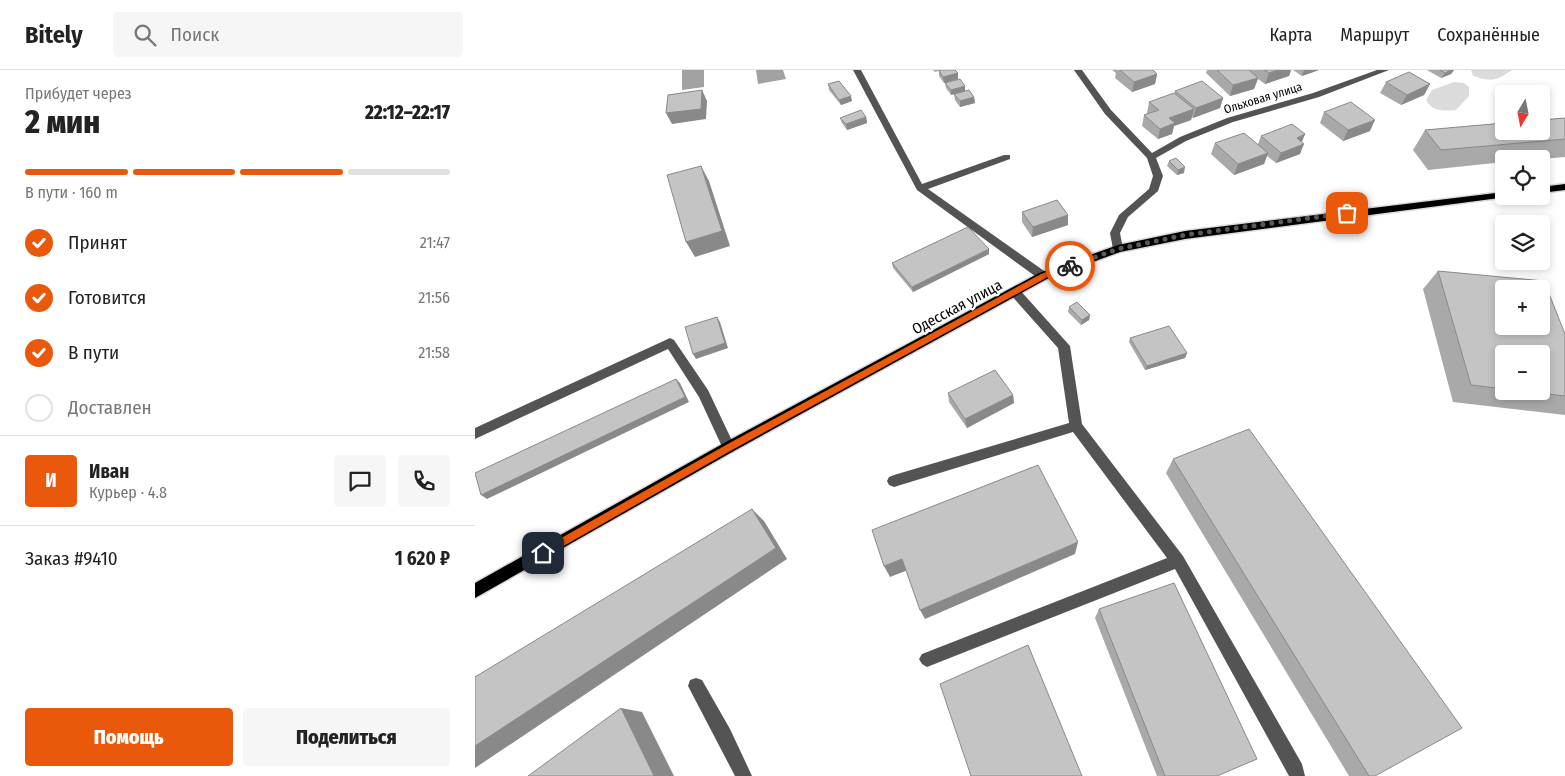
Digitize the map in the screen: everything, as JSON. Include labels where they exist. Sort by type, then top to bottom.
[{"type":"main road","points":[[1550,189],[1565,188]]},
{"type":"main road","name":"Одесская улица","points":[[475,591],[729,448],[1043,276],[1118,249],[1185,235],[1495,196]]},
{"type":"street","points":[[857,70],[920,188],[1043,276]]},
{"type":"street","points":[[1078,70],[1108,112],[1151,157],[1158,176],[1153,191],[1123,215],[1115,233],[1118,249]]},
{"type":"street","name":"Ольховая улица","points":[[1151,157],[1183,140],[1231,120],[1316,95],[1385,70]]},
{"type":"street","points":[[920,188],[1007,157]]},
{"type":"street","points":[[1015,292],[1064,346],[1076,426],[1178,561],[1296,770],[1297,776]]},
{"type":"street","points":[[475,434],[670,343],[704,394],[729,448]]},
{"type":"street","points":[[894,481],[1076,426]]},
{"type":"street","points":[[927,659],[1178,561]]},
{"type":"street","points":[[696,686],[724,735],[744,776]]},
{"type":"shaded area","points":[[682,70],[704,70],[704,87],[682,90]]},
{"type":"shaded area","points":[[756,70],[783,70],[786,79],[758,84]]},
{"type":"shaded area","points":[[1471,70],[1512,70],[1498,78],[1489,80],[1473,76]]},
{"type":"shaded area","points":[[1454,82],[1464,83],[1469,87],[1469,96],[1456,110],[1439,110],[1429,104],[1426,100],[1432,90]]},
{"type":"building","points":[[939,70],[955,70],[958,73],[943,77]]},
{"type":"building","points":[[1120,70],[1153,70],[1157,74],[1134,82]]},
{"type":"building","points":[[1217,70],[1249,70],[1258,78],[1233,85]]},
{"type":"building","points":[[1264,70],[1278,70],[1269,73]]},
{"type":"building","points":[[1440,70],[1451,70],[1445,73]]},
{"type":"building","points":[[1409,72],[1430,84],[1407,95],[1386,82]]},
{"type":"building","points":[[960,79],[965,86],[951,90],[945,83]]},
{"type":"building","points":[[839,81],[851,96],[839,100],[828,84]]},
{"type":"building","points":[[1202,81],[1223,98],[1196,108],[1175,91]]},
{"type":"building","points":[[702,90],[701,109],[666,113],[668,95]]},
{"type":"building","points":[[969,90],[974,97],[960,101],[954,94]]},
{"type":"building","points":[[1174,93],[1194,109],[1169,118],[1175,123],[1160,129],[1144,115],[1159,110],[1149,102]]},
{"type":"building","points":[[1351,102],[1375,120],[1348,130],[1324,112]]},
{"type":"building","points":[[861,110],[866,117],[846,124],[840,118]]},
{"type":"building","points":[[1565,118],[1565,139],[1441,150],[1425,130],[1495,124],[1495,140],[1550,140],[1550,119]]},
{"type":"building","points":[[1292,124],[1305,134],[1297,138],[1304,144],[1281,153],[1261,136]]},
{"type":"building","points":[[1244,133],[1268,153],[1238,164],[1215,143]]},
{"type":"building","points":[[1176,158],[1185,167],[1178,170],[1169,161]]},
{"type":"building","points":[[701,166],[722,231],[686,242],[667,175]]},
{"type":"building","points":[[1057,200],[1068,215],[1033,227],[1022,212]]},
{"type":"building","points":[[968,227],[989,249],[912,287],[892,263]]},
{"type":"building","points":[[1438,271],[1533,280],[1495,280],[1495,335],[1550,335],[1550,296],[1565,334],[1565,396],[1550,394],[1550,345],[1495,345],[1495,388],[1471,385]]},
{"type":"building","points":[[1077,302],[1090,315],[1082,320],[1069,307]]},
{"type":"building","points":[[717,317],[725,343],[693,354],[685,327]]},
{"type":"building","points":[[1169,326],[1187,353],[1147,366],[1130,338]]},
{"type":"building","points":[[995,370],[1013,395],[965,419],[948,393]]},
{"type":"building","points":[[676,379],[685,397],[481,495],[475,473]]},
{"type":"building","points":[[1249,429],[1462,728],[1375,776],[1369,776],[1173,459]]},
{"type":"building","points":[[1038,465],[1078,542],[920,610],[902,559],[884,566],[872,530]]},
{"type":"building","points":[[752,509],[776,548],[475,746],[475,677]]},
{"type":"building","points":[[1174,583],[1257,759],[1217,776],[1165,776],[1099,609]]},
{"type":"building","points":[[1028,645],[1082,776],[971,776],[940,684]]},
{"type":"building","points":[[621,708],[654,776],[528,776]]},
{"type":"way so far","points":[[1070,266],[1118,249],[1185,235],[1347,213]]},
{"type":"route","points":[[543,553],[729,448],[1043,276],[1070,266]]}]
